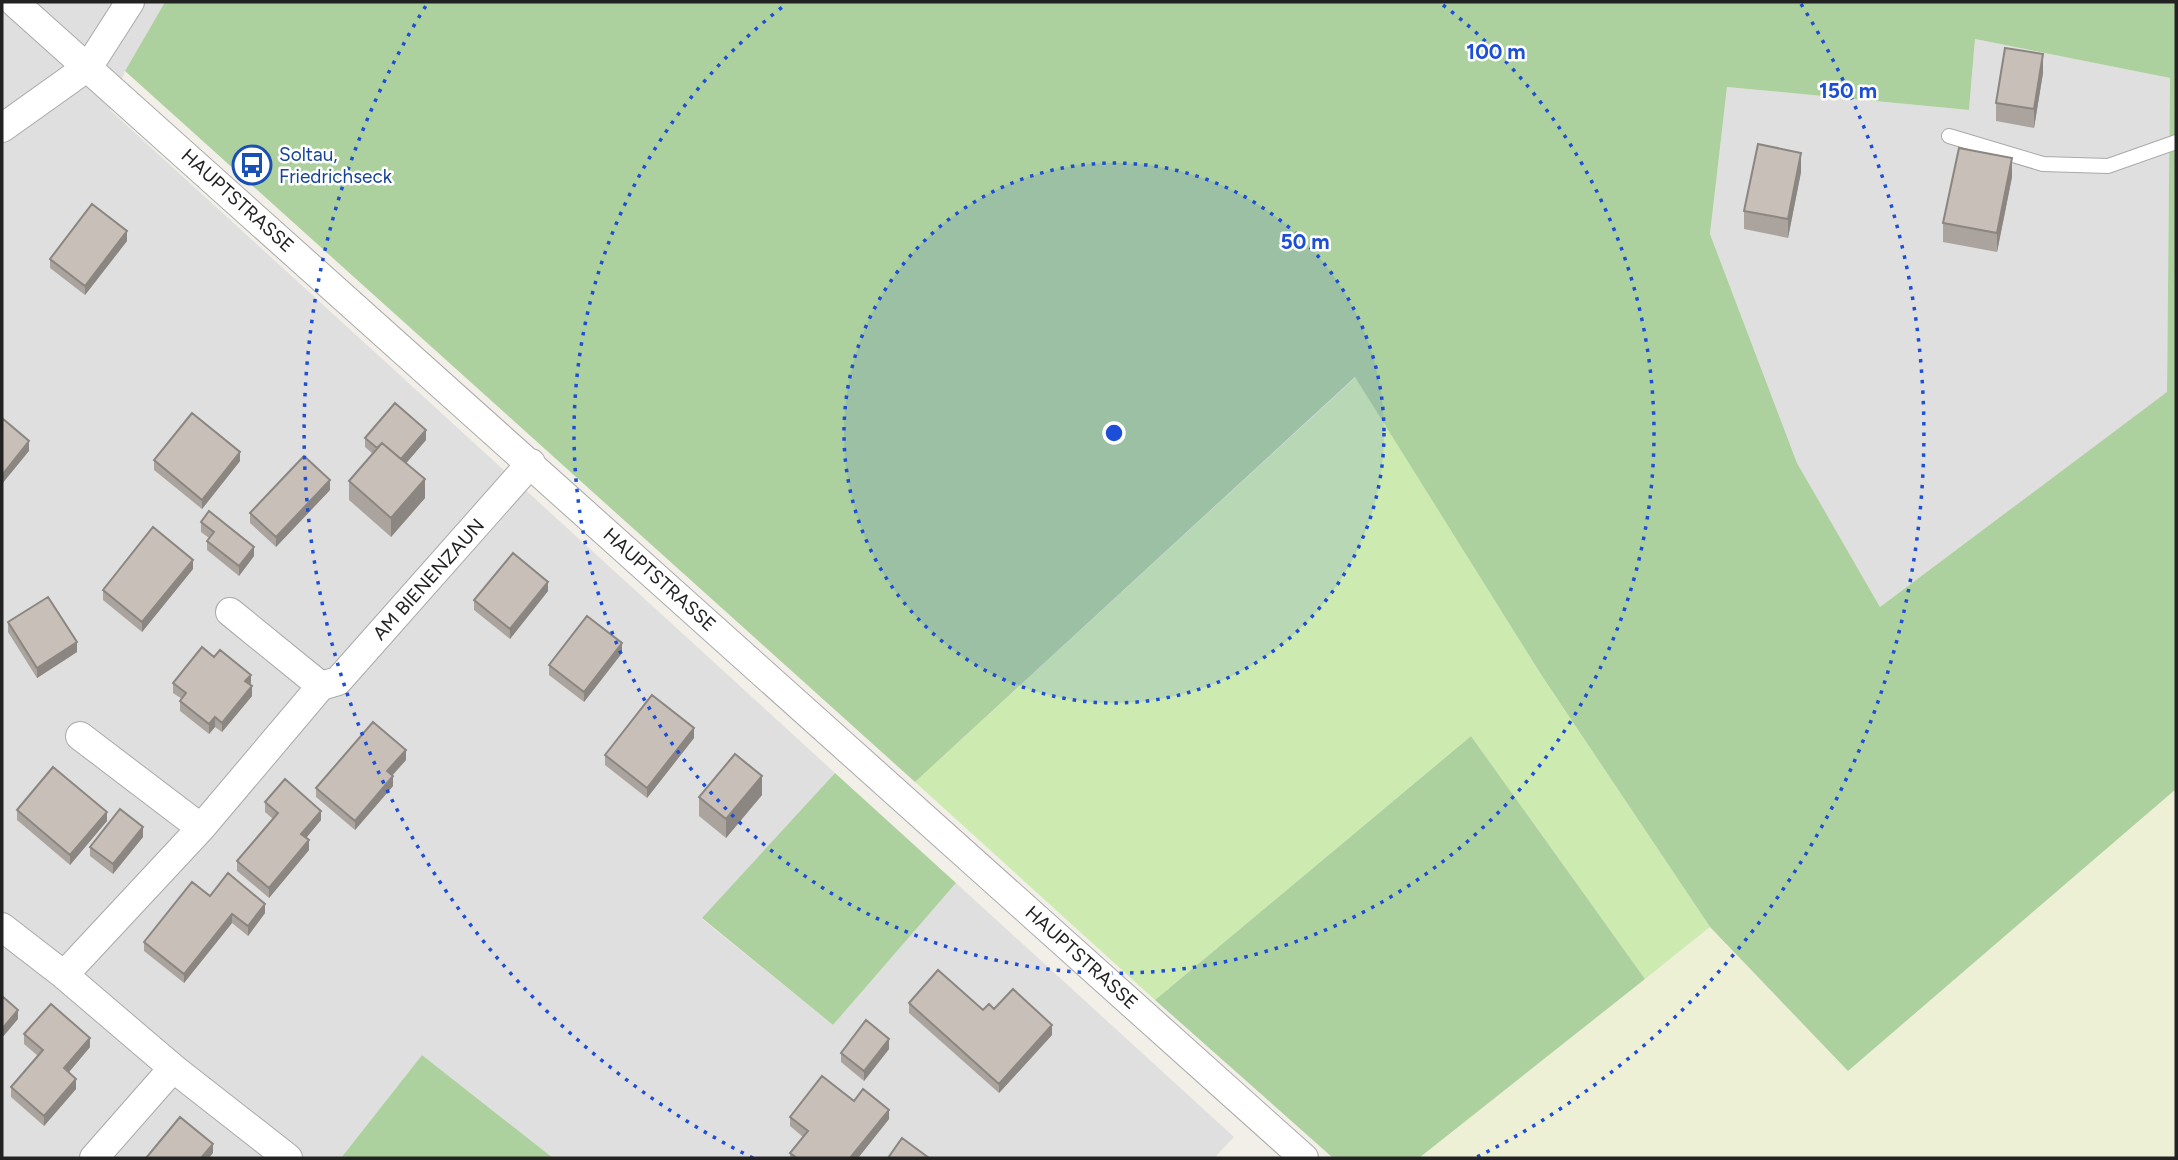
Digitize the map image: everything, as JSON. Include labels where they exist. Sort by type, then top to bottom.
[{"type":"street","name":"HAUPTSTRASSE","points":[[14,2],[89,66],[1304,1158]]},
{"type":"street","points":[[2,128],[89,66],[130,2]]},
{"type":"street","name":"AM BIENENZAUN","points":[[64,975],[201,828],[321,686],[338,681],[531,463]]},
{"type":"street","points":[[230,612],[321,686]]},
{"type":"street","points":[[80,736],[201,828]]},
{"type":"street","points":[[2,927],[64,975],[173,1068],[288,1158]]},
{"type":"street","points":[[94,1158],[173,1068]]},
{"type":"lane","points":[[1949,136],[2043,164],[2108,166],[2176,142]]},
{"type":"shaded area","points":[[2,2],[165,2],[125,71],[110,110],[835,773],[702,919],[833,1025],[956,883],[1234,1137],[1214,1158],[553,1158],[422,1055],[341,1158],[2,1158]]},
{"type":"shaded area","points":[[1975,39],[2170,78],[2167,393],[1880,607],[1797,463],[1710,234],[1727,87],[1969,110]]},
{"type":"green space","points":[[165,2],[2176,2],[2176,789],[1848,1071],[1710,927],[1542,676],[1355,377],[915,782],[125,71]],"holes":[[[1975,39],[2170,78],[2167,392],[1880,607],[1797,463],[1710,234],[1727,87],[1969,110]]]},
{"type":"green space","points":[[1356,377],[1542,676],[1710,927],[1645,979],[1471,736],[1155,1000],[915,782]]},
{"type":"green space","points":[[1471,736],[1645,979],[1419,1158],[1333,1158],[1155,1000]]},
{"type":"green space","points":[[835,773],[956,883],[833,1025],[702,918]]},
{"type":"green space","points":[[2176,789],[2176,1158],[1419,1158],[1710,927],[1848,1071]]},
{"type":"green space","points":[[422,1055],[553,1158],[341,1158]]},
{"type":"building","points":[[2005,48],[2043,54],[2034,109],[1996,103]]},
{"type":"building","points":[[1758,144],[1801,153],[1788,219],[1744,211]]},
{"type":"building","points":[[1959,148],[2012,158],[1997,233],[1943,223]]},
{"type":"building","points":[[92,204],[127,231],[85,286],[50,259]]},
{"type":"building","points":[[395,403],[426,430],[401,459],[382,443],[377,448],[365,438]]},
{"type":"building","points":[[192,413],[240,452],[202,500],[154,460]]},
{"type":"building","points":[[2,418],[29,441],[2,475]]},
{"type":"building","points":[[382,443],[425,479],[391,518],[349,481]]},
{"type":"building","points":[[304,456],[330,480],[276,537],[250,513]]},
{"type":"building","points":[[209,511],[254,547],[239,566],[207,541],[214,532],[201,522]]},
{"type":"building","points":[[153,527],[193,560],[142,622],[103,590]]},
{"type":"building","points":[[513,553],[548,582],[510,629],[474,600]]},
{"type":"building","points":[[48,597],[77,642],[37,668],[8,622]]},
{"type":"building","points":[[587,616],[622,643],[584,692],[549,665]]},
{"type":"building","points":[[202,647],[214,657],[220,650],[251,675],[245,681],[252,686],[222,723],[215,717],[209,724],[180,701],[186,693],[173,683]]},
{"type":"building","points":[[652,695],[694,728],[647,788],[605,755]]},
{"type":"building","points":[[373,722],[406,750],[387,771],[393,776],[355,821],[316,788]]},
{"type":"building","points":[[735,754],[762,776],[726,819],[699,797]]},
{"type":"building","points":[[53,767],[107,812],[70,855],[17,810]]},
{"type":"building","points":[[285,779],[321,811],[301,834],[309,840],[269,888],[237,861],[278,813],[265,802]]},
{"type":"building","points":[[120,809],[143,827],[113,864],[90,847]]},
{"type":"building","points":[[228,873],[265,904],[248,926],[232,914],[184,974],[144,942],[192,882],[210,896]]},
{"type":"building","points":[[938,970],[983,1010],[989,1004],[994,1009],[1013,989],[1052,1025],[999,1084],[909,1003]]},
{"type":"building","points":[[2,996],[18,1010],[2,1029]]},
{"type":"building","points":[[51,1004],[90,1038],[64,1068],[76,1079],[44,1116],[11,1087],[43,1050],[24,1034]]},
{"type":"building","points":[[866,1020],[889,1039],[864,1071],[841,1053]]},
{"type":"building","points":[[822,1076],[854,1101],[863,1089],[889,1110],[850,1158],[797,1158],[790,1153],[808,1131],[790,1117]]},
{"type":"building","points":[[180,1117],[213,1144],[201,1158],[146,1158]]},
{"type":"building","points":[[902,1138],[929,1158],[888,1158]]},
{"type":"place","name":"Soltau, Friedrichseck","points":[[252,165]]}]
